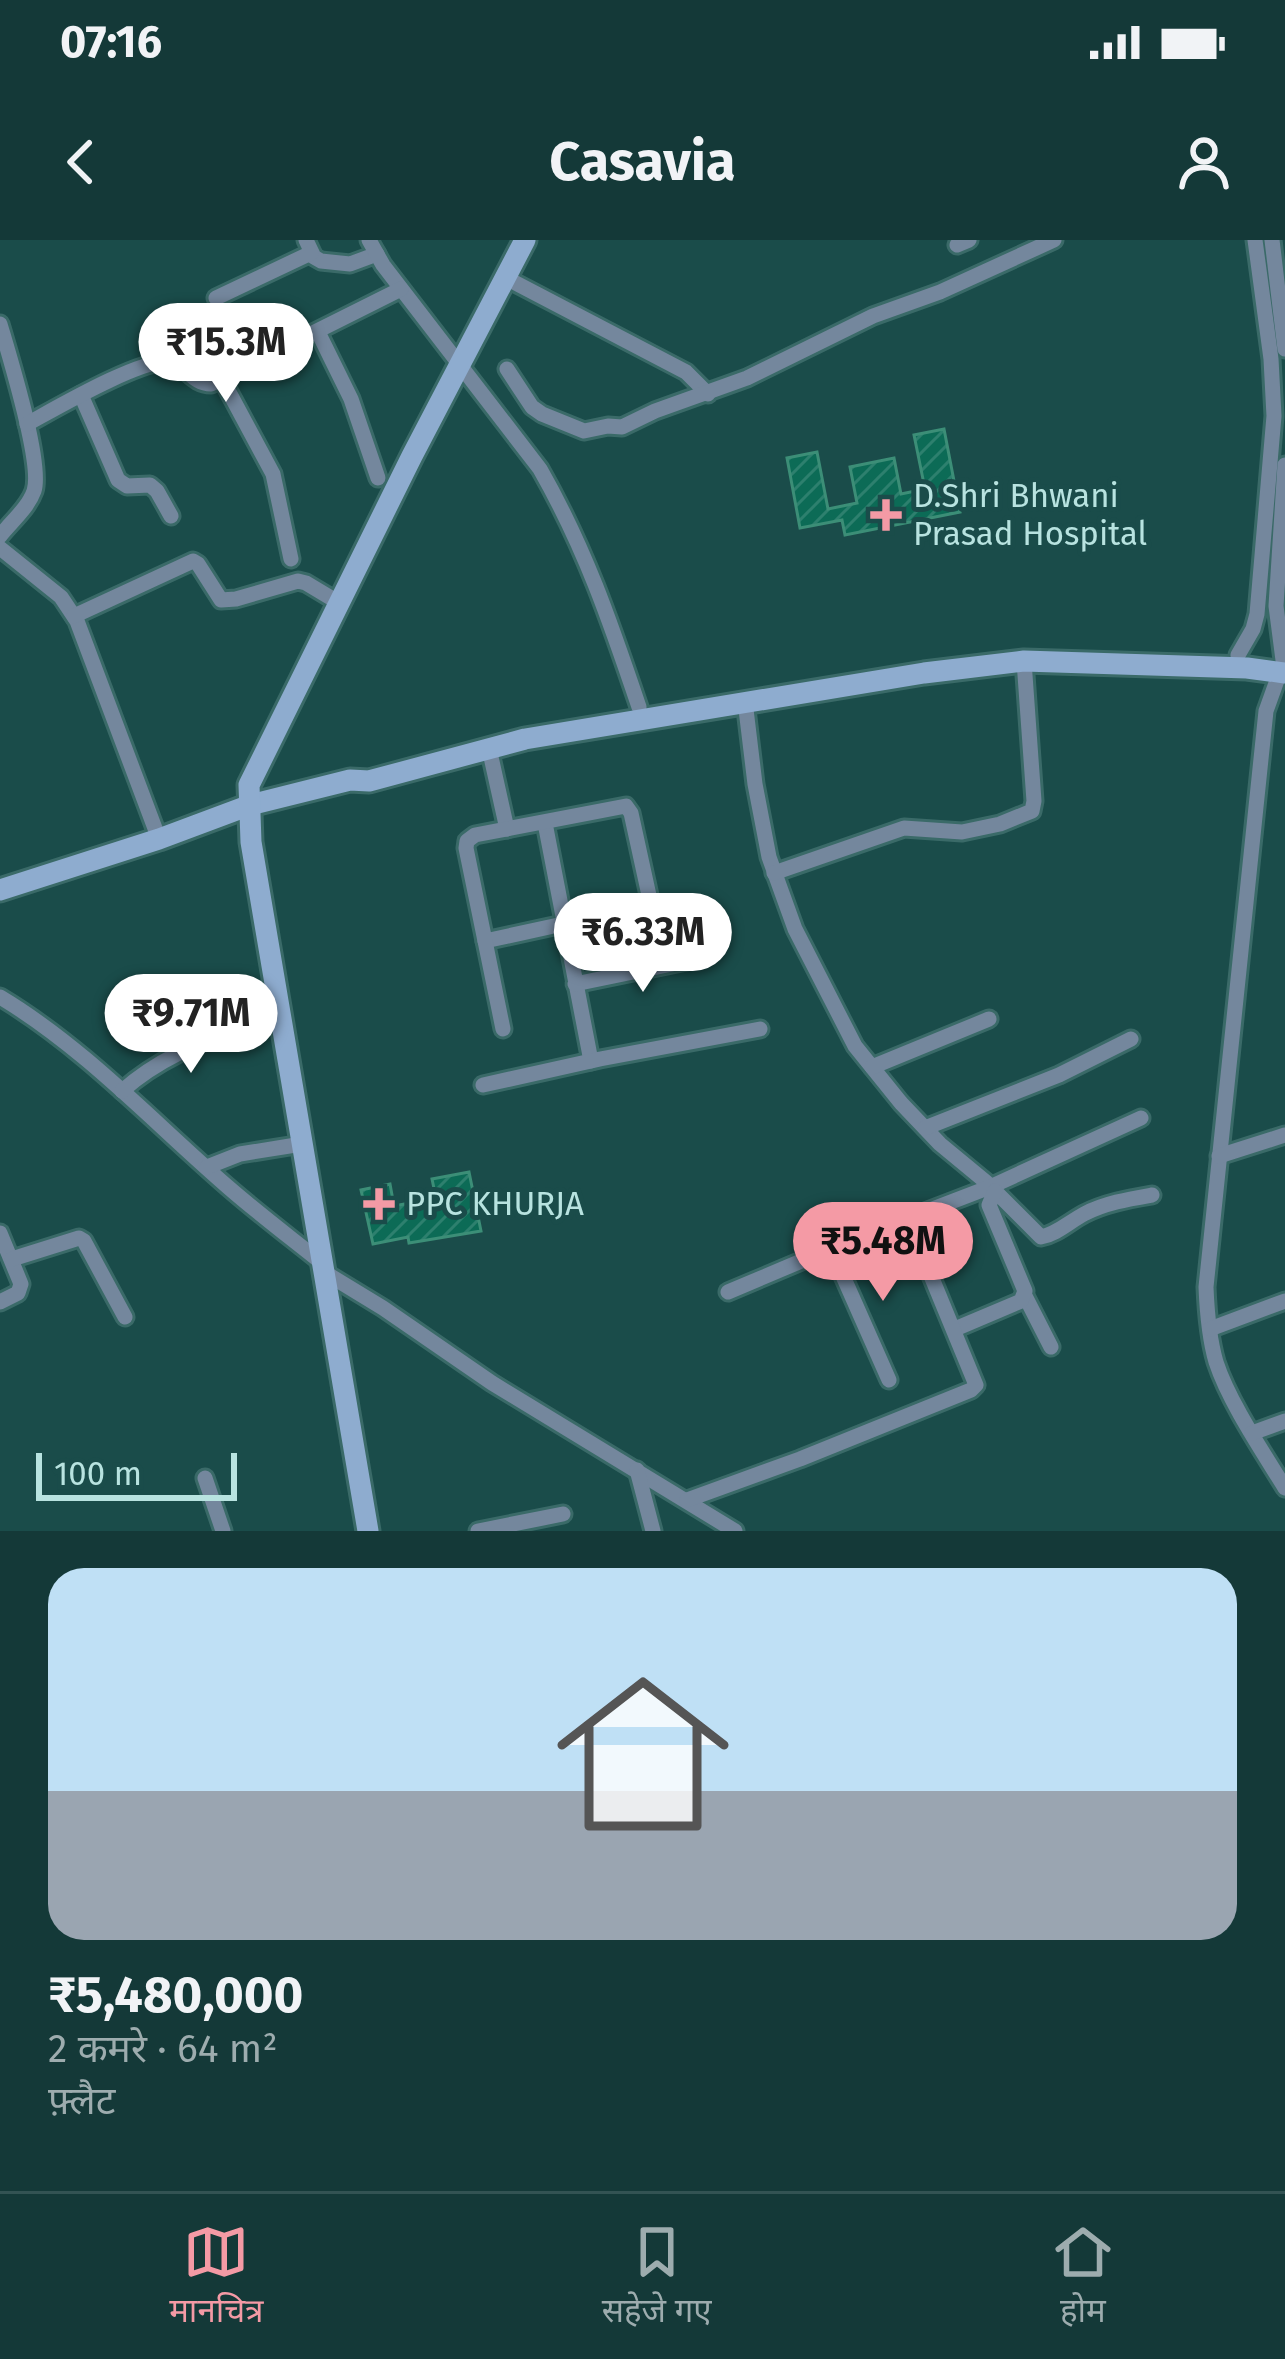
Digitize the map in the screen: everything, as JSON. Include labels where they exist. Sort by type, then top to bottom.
[{"type":"street","points":[[368,1531],[251,842],[249,785],[525,240]]},
{"type":"street","points":[[507,369],[532,407],[584,431],[622,427],[747,378],[873,316],[940,292],[1054,240]]},
{"type":"street","points":[[1255,240],[1274,416],[1253,629],[1268,663]]},
{"type":"street","points":[[1272,240],[1285,350]]},
{"type":"street","points":[[216,298],[309,247],[321,261],[346,264],[373,247],[540,469],[600,590],[639,707]]},
{"type":"street","points":[[506,278],[686,372],[708,394]]},
{"type":"street","points":[[27,424],[160,362],[176,365],[205,385],[222,379],[401,289]]},
{"type":"street","points":[[0,324],[27,424],[36,479],[27,504],[0,536]]},
{"type":"street","points":[[319,332],[351,399],[378,478]]},
{"type":"street","points":[[222,379],[273,474],[290,559]]},
{"type":"street","points":[[81,395],[118,480],[127,486],[150,485],[171,516]]},
{"type":"street","points":[[1285,465],[1276,606],[1206,1287],[1216,1362],[1285,1488]]},
{"type":"street","points":[[0,548],[61,596],[74,616],[159,839]]},
{"type":"street","points":[[74,616],[193,561],[221,600],[298,581],[340,604]]},
{"type":"street","points":[[350,780],[367,767],[520,726],[979,653],[1044,649],[1268,663]]},
{"type":"street","points":[[0,890],[250,805],[350,780],[369,781],[525,739],[924,673],[1024,662],[1268,663]]},
{"type":"street","points":[[775,873],[904,828],[962,832],[1032,811],[1024,662]]},
{"type":"street","points":[[745,701],[755,784],[775,873],[825,992],[872,1067],[925,1128],[1036,1234],[1046,1238],[1093,1210],[1152,1195]]},
{"type":"street","points":[[489,748],[508,830]]},
{"type":"street","points":[[502,1029],[467,841],[476,835],[629,808],[664,964]]},
{"type":"street","points":[[545,824],[591,1061]]},
{"type":"street","points":[[485,941],[563,925]]},
{"type":"street","points":[[575,984],[701,958]]},
{"type":"street","points":[[0,998],[39,1022],[122,1090],[323,1268],[492,1383],[735,1531]]},
{"type":"street","points":[[872,1067],[989,1019]]},
{"type":"street","points":[[122,1090],[189,1047],[240,1029]]},
{"type":"street","points":[[483,1085],[760,1029]]},
{"type":"street","points":[[925,1128],[1059,1075],[1132,1039]]},
{"type":"street","points":[[728,1292],[993,1189],[1141,1118]]},
{"type":"street","points":[[1220,1156],[1285,1135]]},
{"type":"street","points":[[206,1167],[241,1154],[302,1144]]},
{"type":"street","points":[[955,1329],[1024,1296],[989,1205],[993,1189]]},
{"type":"street","points":[[687,1500],[971,1390],[976,1381],[908,1220]]},
{"type":"street","points":[[0,1233],[21,1284],[14,1297],[0,1302]]},
{"type":"street","points":[[12,1259],[79,1238],[125,1317]]},
{"type":"street","points":[[831,1249],[889,1380]]},
{"type":"street","points":[[1024,1296],[1051,1347]]},
{"type":"street","points":[[1210,1329],[1285,1300]]},
{"type":"street","points":[[1252,1433],[1285,1420]]},
{"type":"street","points":[[637,1470],[653,1531]]},
{"type":"street","points":[[205,1478],[223,1531]]},
{"type":"street","points":[[478,1531],[563,1514]]},
{"type":"building","points":[[944,429],[960,512],[845,535],[842,520],[800,528],[787,458],[817,452],[828,509],[857,503],[850,467],[894,458],[901,494],[925,489],[914,435]]},
{"type":"building","points":[[469,1172],[481,1231],[373,1244],[361,1190],[390,1184],[394,1206],[436,1198],[432,1179]]},
{"type":"place","name":"D.Shri Bhwani Prasad Hospital","points":[[886,515]]},
{"type":"place","name":"PPC KHURJA","points":[[379,1204]]}]
